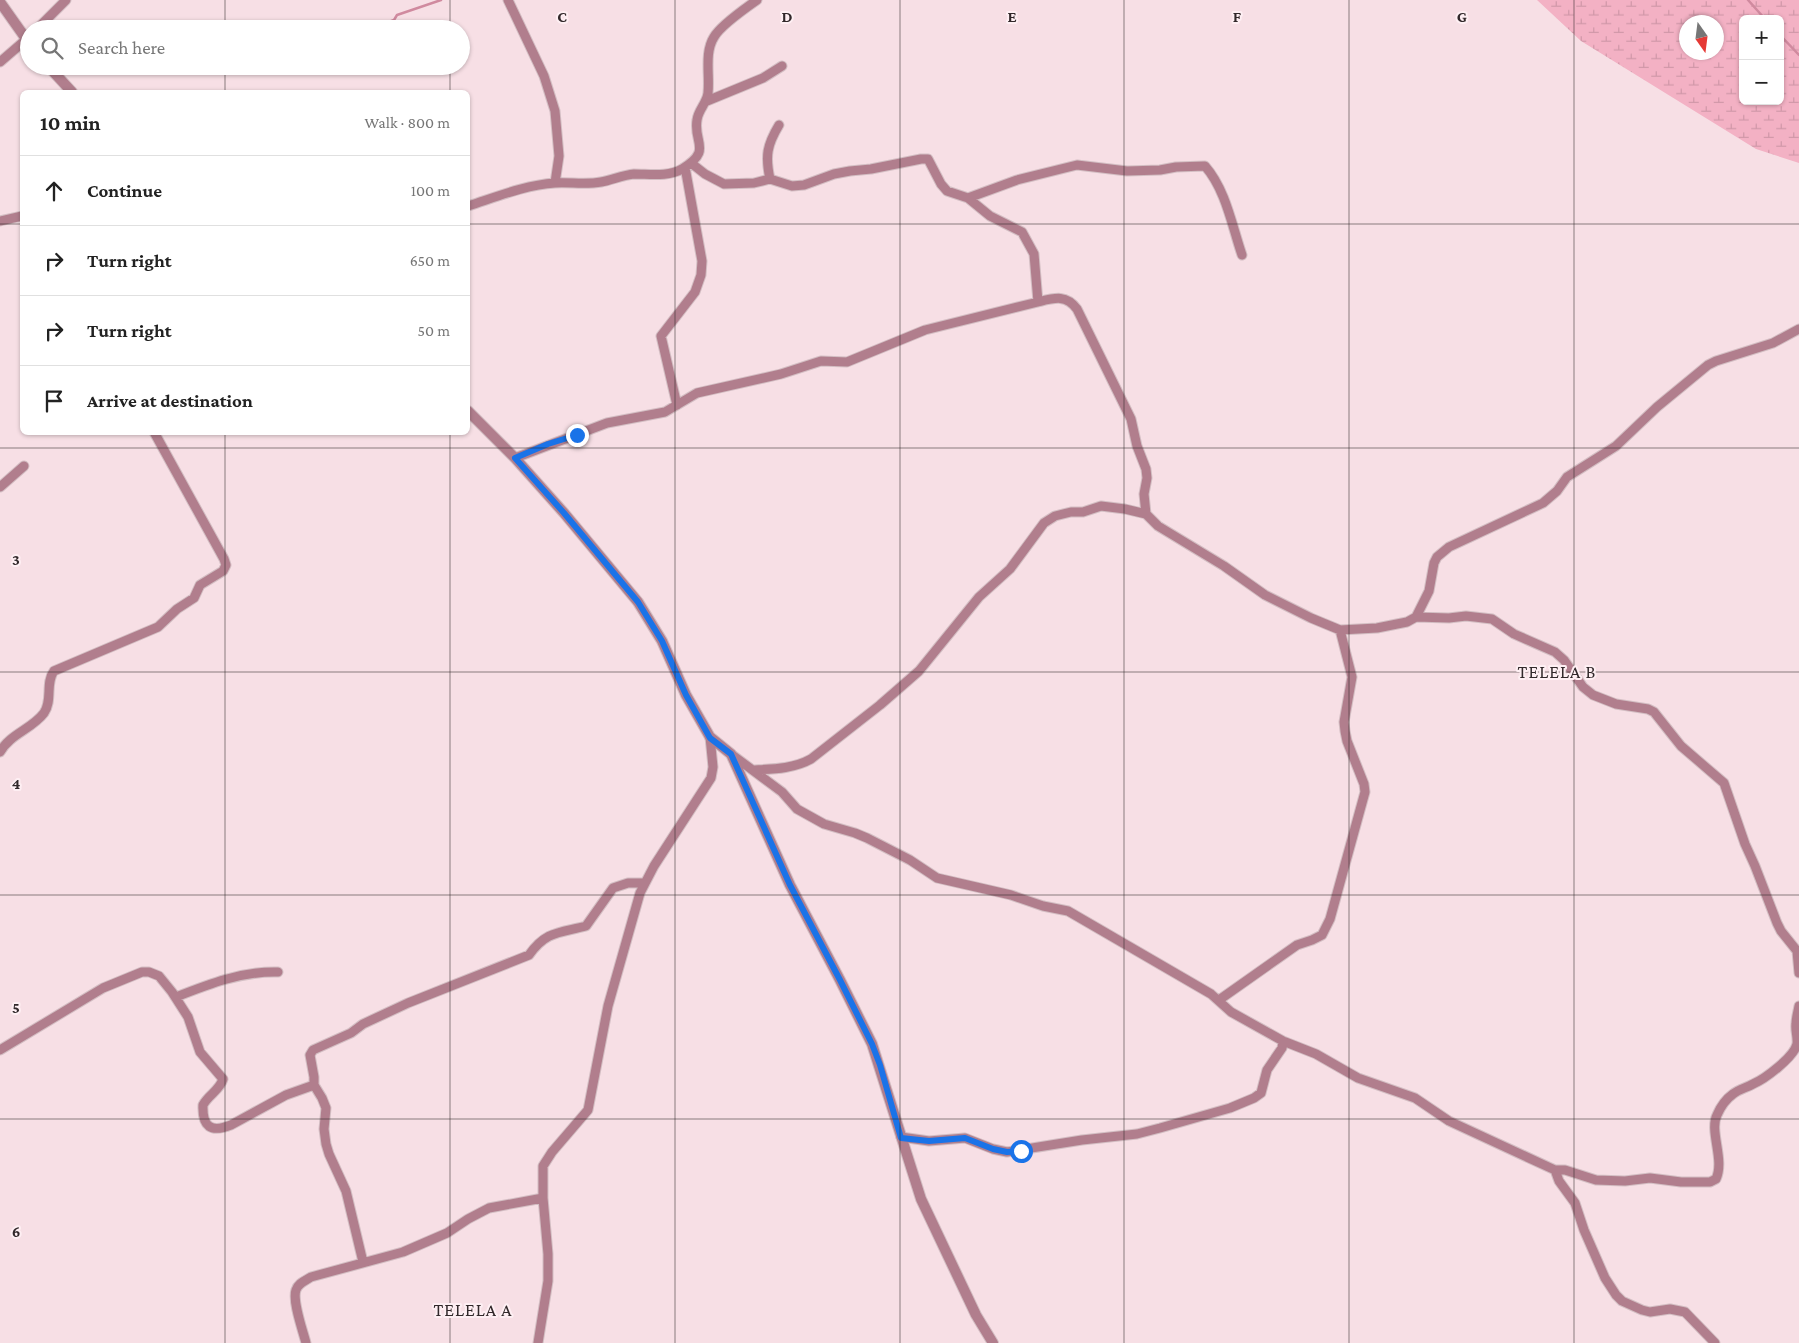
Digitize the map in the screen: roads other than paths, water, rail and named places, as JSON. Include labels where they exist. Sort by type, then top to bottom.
[{"type":"street","points":[[46,20],[66,0]]},
{"type":"street","points":[[508,0],[544,76],[555,111],[559,156],[555,183]]},
{"type":"street","points":[[470,205],[532,187],[555,183],[599,182],[632,174],[672,174],[688,165],[699,152],[700,144],[696,128],[696,118],[707,101],[708,54],[715,35],[757,0]]},
{"type":"street","points":[[0,2],[20,29]]},
{"type":"street","points":[[0,62],[20,46]]},
{"type":"street","points":[[707,101],[764,78],[782,66]]},
{"type":"street","points":[[56,75],[70,90]]},
{"type":"street","points":[[770,179],[767,154],[770,141],[779,125]]},
{"type":"street","points":[[688,165],[724,184],[754,183],[770,179],[792,186],[804,185],[834,174],[872,169],[921,158],[928,159],[941,184],[947,191],[968,198],[990,216],[1022,232],[1034,254],[1038,302]]},
{"type":"street","points":[[677,405],[661,336],[695,292],[701,275],[702,261],[688,165]]},
{"type":"street","points":[[968,198],[1017,180],[1077,165],[1138,171],[1205,166],[1219,188],[1242,255]]},
{"type":"street","points":[[0,221],[20,216]]},
{"type":"street","points":[[515,458],[607,423],[665,412],[696,393],[781,374],[821,361],[847,362],[925,330],[1038,302],[1065,298],[1072,302],[1095,344],[1131,419],[1137,446],[1146,469],[1147,478],[1144,494],[1146,514]]},
{"type":"street","points":[[1416,617],[1429,591],[1434,563],[1442,552],[1543,503],[1557,492],[1567,477],[1616,446],[1657,407],[1708,365],[1773,343],[1799,329]]},
{"type":"street","points":[[470,413],[515,458],[564,513],[638,602],[662,641],[686,695],[710,738],[782,792],[797,809],[824,824],[868,838],[910,860],[936,878],[1011,895],[1043,906],[1068,911],[1219,1000],[1230,1012],[1283,1041],[1316,1054],[1358,1078],[1415,1098],[1448,1121],[1555,1170],[1565,1170],[1596,1180],[1625,1182],[1650,1178],[1681,1182],[1700,1182],[1716,1179],[1718,1174],[1718,1157],[1714,1123],[1717,1114],[1730,1096],[1762,1079],[1792,1054],[1797,1043],[1796,1024],[1799,1012]]},
{"type":"street","points":[[0,752],[5,743],[40,718],[46,711],[49,702],[50,680],[54,671],[158,627],[177,609],[194,598],[200,585],[225,567],[224,559],[156,435]]},
{"type":"street","points":[[0,488],[24,466]]},
{"type":"street","points":[[753,770],[791,768],[801,764],[880,705],[919,671],[979,597],[1010,569],[1044,523],[1055,516],[1071,512],[1083,512],[1100,506],[1125,509],[1146,514],[1158,526],[1224,566],[1266,595],[1310,618],[1340,630],[1377,628],[1407,622],[1416,617],[1449,618],[1466,616],[1492,619],[1514,634],[1555,652],[1564,660],[1583,688],[1592,695],[1616,704],[1648,709],[1654,712],[1681,746],[1724,783],[1745,844],[1777,923],[1781,931],[1798,951],[1799,973]]},
{"type":"street","points":[[1219,1000],[1297,945],[1322,935],[1330,919],[1365,792],[1364,784],[1345,731],[1344,722],[1352,676],[1340,630]]},
{"type":"street","points":[[538,1343],[548,1281],[548,1254],[542,1175],[546,1160],[588,1110],[608,1006],[634,910],[645,882],[654,866],[711,778],[710,738]]},
{"type":"street","points":[[731,754],[790,885],[872,1044],[921,1199],[983,1328],[993,1343]]},
{"type":"street","points":[[363,1262],[346,1191],[326,1144],[324,1129],[326,1108],[314,1085],[310,1055],[313,1050],[351,1033],[363,1024],[408,1003],[529,955],[537,944],[554,933],[586,926],[613,888],[628,883],[645,882]]},
{"type":"street","points":[[0,1050],[103,988],[142,972],[148,972],[159,976],[176,997],[188,1016],[200,1052],[223,1079],[217,1090],[203,1105],[205,1119],[209,1127],[222,1129],[286,1095],[314,1085]]},
{"type":"street","points":[[176,997],[216,982],[260,972],[278,972]]},
{"type":"street","points":[[901,1138],[929,1141],[965,1138],[993,1149],[1007,1152],[1082,1140],[1137,1134],[1230,1108],[1254,1098],[1261,1093],[1267,1070],[1282,1048],[1283,1041]]},
{"type":"street","points":[[1555,1170],[1559,1181],[1575,1203],[1584,1230],[1605,1278],[1616,1295],[1622,1301],[1650,1312],[1670,1309],[1685,1312],[1715,1343]]},
{"type":"street","points":[[306,1343],[296,1302],[296,1288],[300,1284],[311,1278],[393,1255],[411,1248],[447,1232],[489,1208],[543,1198]]},
{"type":"waterway","points":[[394,20],[397,15],[441,0]]},
{"type":"waterway","points":[[1748,0],[1761,15]]},
{"type":"waterway","points":[[1784,39],[1799,55]]},
{"type":"district","name":"TELELA B","points":[[1557,672]]},
{"type":"district","name":"TELELA A","points":[[473,1310]]}]
